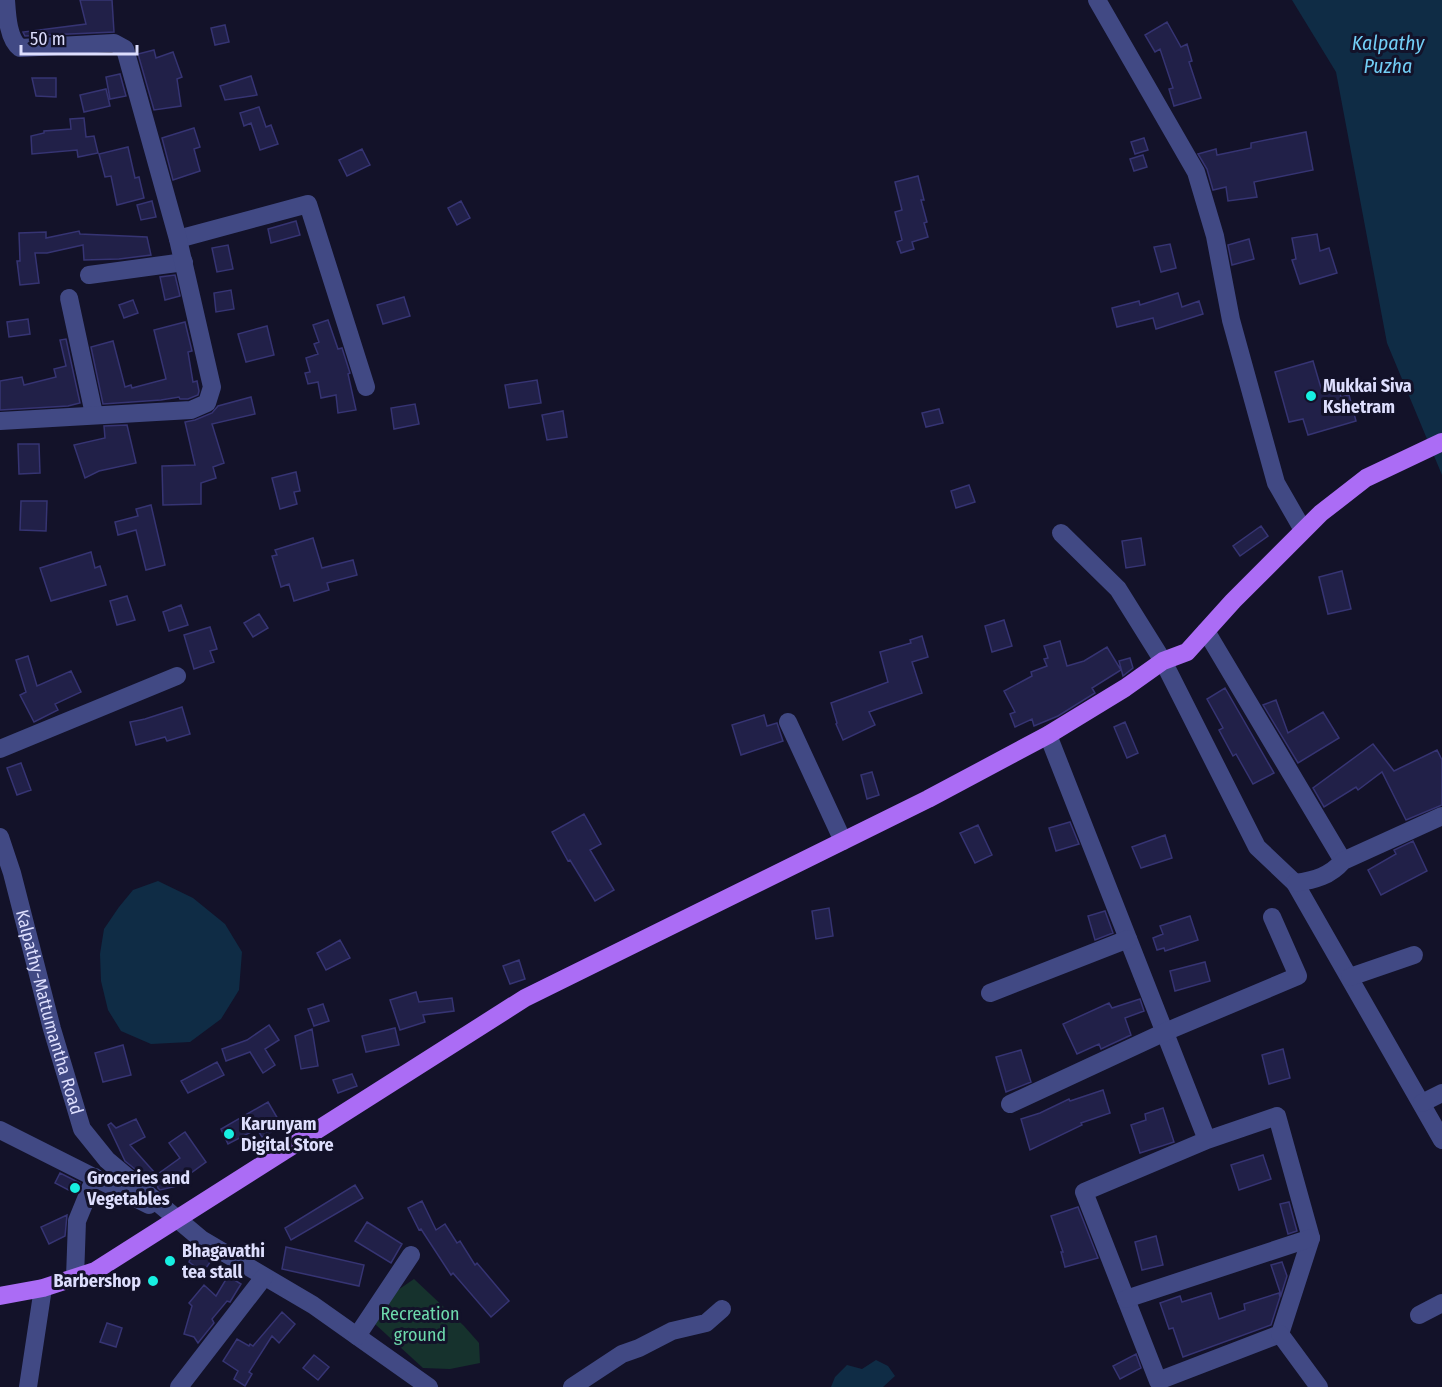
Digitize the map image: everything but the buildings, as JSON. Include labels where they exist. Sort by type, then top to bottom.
[{"type":"main road","points":[[0,1296],[43,1288],[95,1271],[525,998],[843,842],[1048,735],[1125,688],[1163,661],[1187,652],[1303,530],[1366,478],[1442,442]]},
{"type":"street","points":[[0,421],[191,410],[207,403],[212,387],[184,262],[125,49],[114,43],[20,48],[7,46],[6,0]]},
{"type":"street","points":[[1097,0],[1196,172],[1215,236],[1230,320],[1275,483],[1303,530]]},
{"type":"street","points":[[178,239],[308,204],[366,387]]},
{"type":"street","points":[[89,275],[184,262]]},
{"type":"street","points":[[69,298],[93,414]]},
{"type":"street","points":[[1061,533],[1118,589],[1163,661],[1257,847],[1295,883],[1442,1140]]},
{"type":"street","points":[[1206,631],[1343,861]]},
{"type":"street","points":[[0,749],[177,676]]},
{"type":"street","points":[[788,722],[843,842]]},
{"type":"street","points":[[1048,735],[1207,1140]]},
{"type":"street","points":[[1295,883],[1314,880],[1335,870],[1343,861],[1442,816]]},
{"type":"street","name":"Kalpathy-Mattumantha Road","points":[[0,837],[12,873],[52,1029],[82,1129],[107,1160],[177,1219]]},
{"type":"street","points":[[1010,1104],[1165,1032],[1298,976],[1272,917]]},
{"type":"street","points":[[990,993],[1128,939]]},
{"type":"street","points":[[1350,976],[1414,955]]},
{"type":"street","points":[[1422,1103],[1442,1093]]},
{"type":"street","points":[[1277,1116],[1311,1238],[1280,1334],[1158,1381],[1084,1192],[1207,1140],[1277,1116]]},
{"type":"street","points":[[0,1130],[177,1219],[201,1239],[313,1305],[429,1387]]},
{"type":"street","points":[[75,1278],[77,1221],[95,1177]]},
{"type":"street","points":[[1126,1299],[1311,1238]]},
{"type":"street","points":[[357,1336],[411,1255]]},
{"type":"street","points":[[179,1387],[264,1277]]},
{"type":"street","points":[[28,1387],[43,1288]]},
{"type":"street","points":[[1419,1315],[1442,1303]]},
{"type":"street","points":[[572,1387],[622,1353],[639,1348],[672,1331],[706,1323],[722,1309]]},
{"type":"street","points":[[1280,1334],[1319,1387]]},
{"type":"green space","name":"Recreation ground","points":[[414,1279],[479,1343],[480,1363],[450,1369],[423,1368],[375,1324],[395,1292]]},
{"type":"water","name":"Kalpathy Puzha","points":[[1292,0],[1442,0],[1442,475],[1387,343],[1336,72]]},
{"type":"water","points":[[158,881],[193,898],[225,924],[242,952],[239,990],[221,1019],[190,1042],[151,1044],[121,1031],[108,1010],[101,981],[100,954],[104,929],[133,890]]},
{"type":"water","points":[[876,1360],[888,1366],[895,1376],[883,1387],[831,1387],[835,1377],[847,1365],[862,1369]]},
{"type":"place","name":"Mukkai Siva Kshetram","points":[[1311,396]]},
{"type":"place","name":"Karunyam Digital Store","points":[[229,1134]]},
{"type":"place","name":"Groceries and Vegetables","points":[[75,1188]]},
{"type":"place","name":"Bhagavathi tea stall","points":[[170,1261]]},
{"type":"place","name":"Barbershop","points":[[153,1281]]}]
